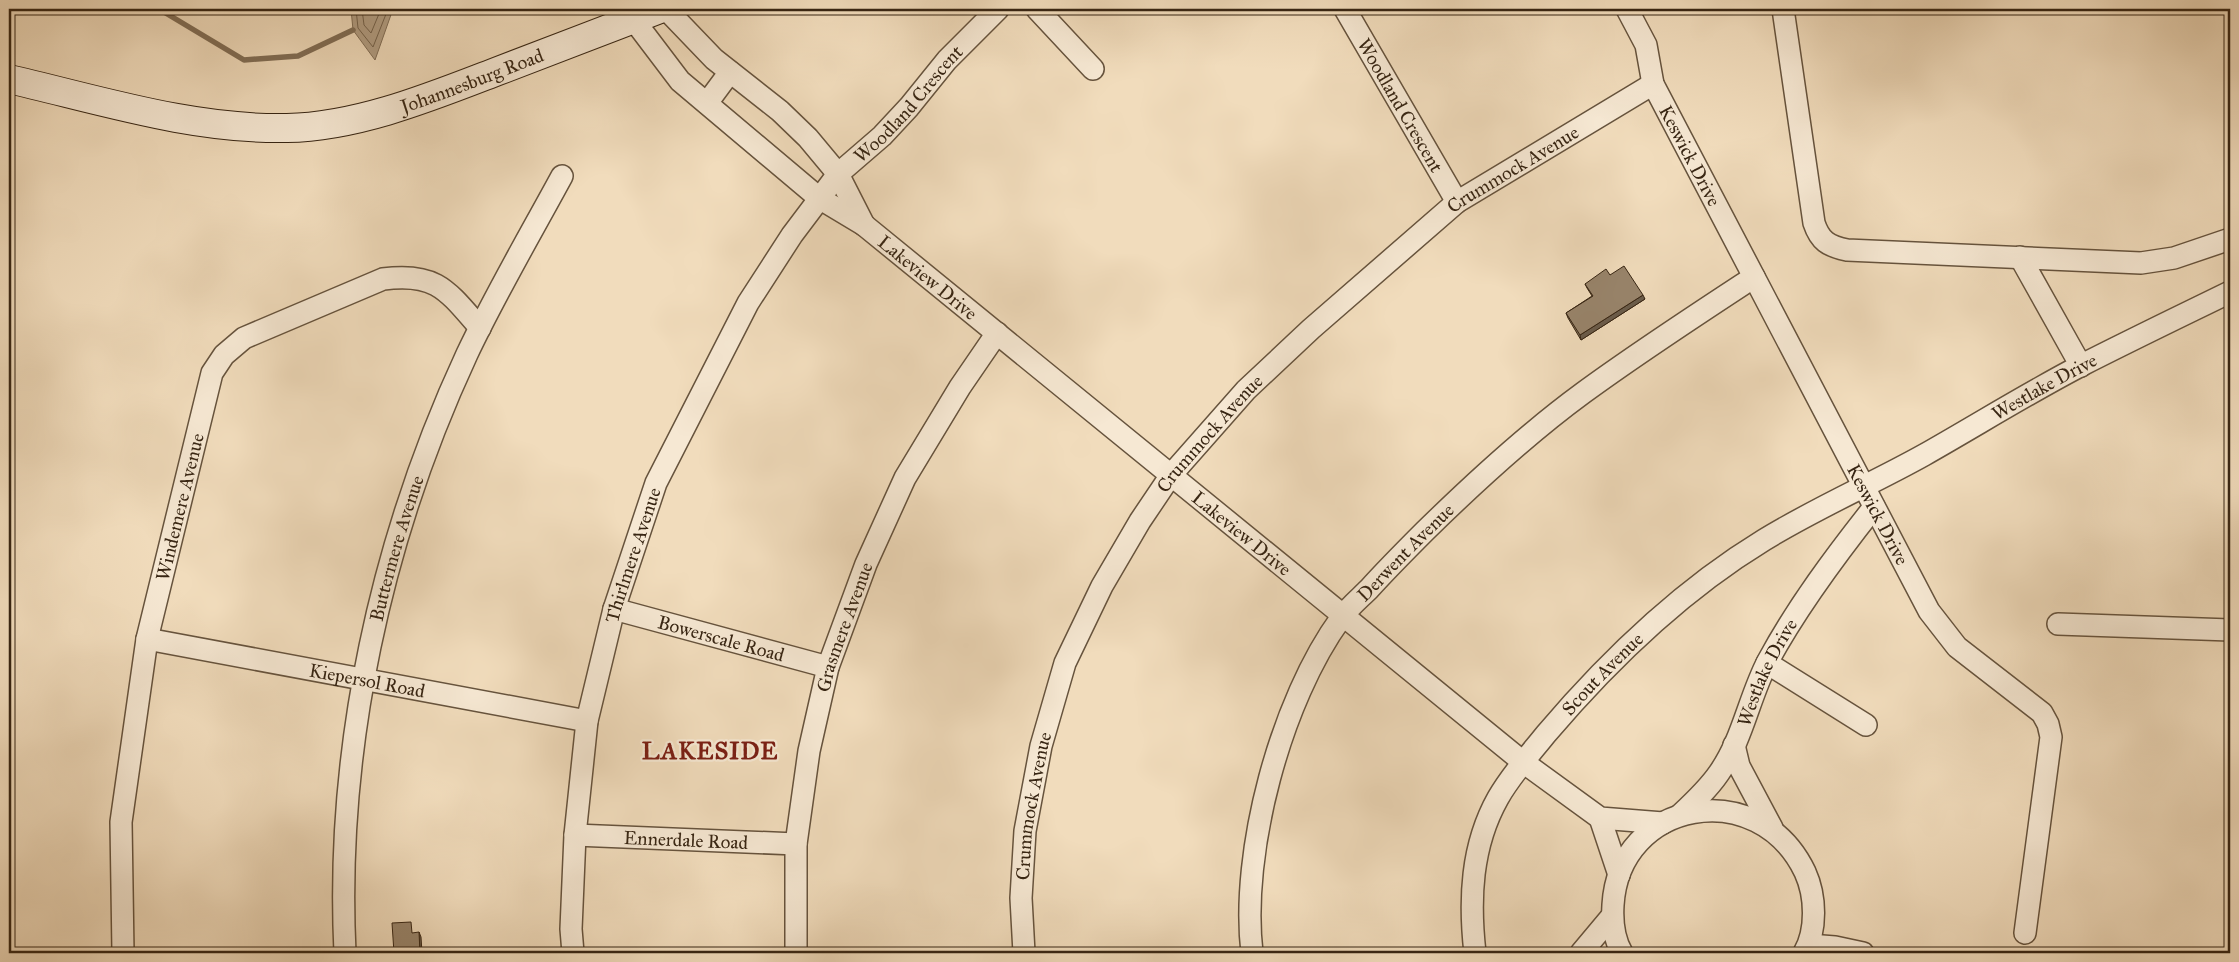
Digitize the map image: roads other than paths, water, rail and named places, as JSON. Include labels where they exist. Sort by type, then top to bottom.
[{"type":"street","name":"Johannesburg Road","points":[[9,79],[198,122],[256,128],[319,126],[372,115],[451,89],[625,12],[660,9]]},
{"type":"street","name":"Lakeview Drive","points":[[666,9],[714,59],[780,112],[808,138],[838,174],[864,225]]},
{"type":"street","name":"Woodland Crescent","points":[[819,198],[838,174],[882,136],[909,107],[947,60],[998,9]]},
{"type":"street","points":[[1037,9],[1093,69]]},
{"type":"street","name":"Woodland Crescent","points":[[1345,9],[1457,202]]},
{"type":"street","name":"Keswick Drive","points":[[1627,9],[1646,45],[1653,84],[1928,611],[1957,647],[2042,713],[2048,724],[2052,737],[2025,933]]},
{"type":"street","points":[[1783,9],[1810,199],[1819,238],[1830,246],[1847,250],[2142,263],[2174,258],[2230,239]]},
{"type":"street","name":"Lakeview Drive","points":[[625,12],[680,81],[819,198],[864,225],[1523,762],[1600,818]]},
{"type":"street","points":[[707,103],[730,72]]},
{"type":"street","name":"Crummock Avenue","points":[[1024,953],[1021,898],[1025,832],[1041,746],[1064,663],[1102,586],[1140,521],[1171,475],[1246,390],[1318,323],[1457,202],[1653,84]]},
{"type":"street","name":"Buttermere Avenue","points":[[345,953],[346,817],[363,680],[389,569],[420,469],[480,328],[562,176]]},
{"type":"street","name":"Thirlmere Avenue","points":[[572,953],[571,929],[575,835],[587,721],[614,609],[632,550],[660,474],[748,303],[792,235],[819,198]]},
{"type":"street","points":[[2020,257],[2081,366]]},
{"type":"street","name":"Windemere Avenue","points":[[123,953],[121,822],[147,639],[212,373],[224,355],[244,338],[383,279],[404,276],[426,279],[446,291],[480,328]]},
{"type":"street","name":"Derwent Avenue","points":[[1252,953],[1250,936],[1252,874],[1263,803],[1286,728],[1311,665],[1342,616],[1430,526],[1523,441],[1582,394],[1754,277]]},
{"type":"street","name":"Westlake Drive","points":[[1864,488],[2081,366],[2230,292]]},
{"type":"street","name":"Grasmere Avenue","points":[[796,953],[796,844],[809,750],[828,667],[866,564],[904,478],[960,387],[997,333]]},
{"type":"street","name":"Scout Avenue","points":[[1475,953],[1471,921],[1471,884],[1480,842],[1497,799],[1523,762],[1568,709],[1618,657],[1721,568],[1765,539],[1864,488]]},
{"type":"street","name":"Westlake Drive","points":[[1618,875],[1636,845],[1707,789],[1720,772],[1734,745],[1767,663],[1788,628],[1874,507]]},
{"type":"street","name":"Bowerscale Road","points":[[614,609],[828,667]]},
{"type":"street","points":[[2058,624],[2230,630]]},
{"type":"street","name":"Kiepersol Road","points":[[147,639],[587,721]]},
{"type":"street","points":[[1767,663],[1866,725]]},
{"type":"street","name":"Westlake Drive","points":[[1734,745],[1738,766],[1774,830]]},
{"type":"street","points":[[1622,953],[1618,946],[1612,916],[1613,895],[1618,875],[1600,818],[1670,820],[1702,810],[1727,811],[1752,818],[1774,830],[1796,853],[1810,882],[1814,914],[1806,949],[1835,947],[1863,953]]},
{"type":"street","name":"Ennerdale Road","points":[[575,835],[796,844]]},
{"type":"street","points":[[1580,953],[1612,916]]},
{"type":"water","points":[[351,9],[393,9],[375,60],[353,30]]},
{"type":"waterway","points":[[159,9],[244,60],[298,56],[353,30]]},
{"type":"district","name":"LAKESIDE","points":[[710,751]]}]
